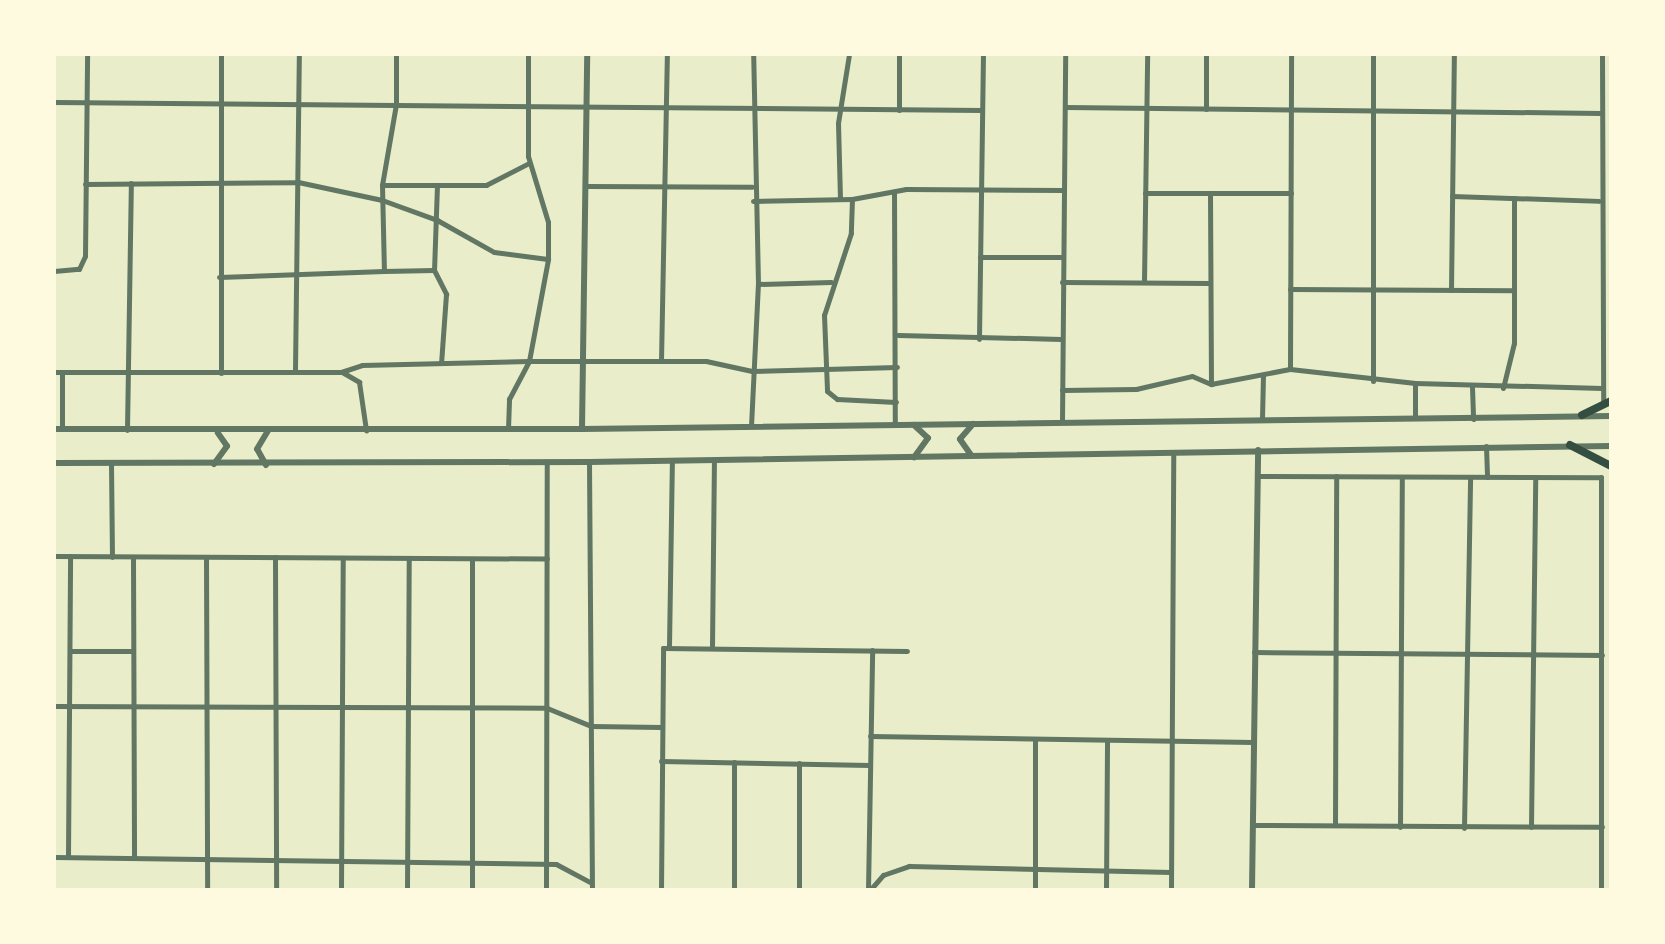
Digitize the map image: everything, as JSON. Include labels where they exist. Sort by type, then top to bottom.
[{"type":"main road","points":[[1582,415],[1607,404]]},
{"type":"main road","points":[[1570,445],[1611,466]]},
{"type":"street","points":[[54,271],[79,269],[84,264],[87,54]]},
{"type":"street","points":[[221,54],[221,373]]},
{"type":"street","points":[[295,370],[299,54]]},
{"type":"street","points":[[384,271],[382,185],[396,104],[396,54]]},
{"type":"street","points":[[508,429],[510,393],[529,361],[548,259],[548,222],[529,163],[528,54]]},
{"type":"street","points":[[582,429],[587,54]]},
{"type":"street","points":[[661,361],[667,54]]},
{"type":"street","points":[[751,426],[758,284],[752,187],[753,54]]},
{"type":"street","points":[[840,199],[839,110],[849,54]]},
{"type":"street","points":[[899,54],[899,110]]},
{"type":"street","points":[[979,339],[983,54]]},
{"type":"street","points":[[1062,422],[1065,54]]},
{"type":"street","points":[[1144,282],[1147,54]]},
{"type":"street","points":[[1206,54],[1206,109]]},
{"type":"street","points":[[1290,369],[1291,54]]},
{"type":"street","points":[[1373,54],[1373,381]]},
{"type":"street","points":[[1451,290],[1454,54]]},
{"type":"street","points":[[1602,54],[1602,388],[1607,404]]},
{"type":"street","points":[[54,102],[982,110]]},
{"type":"street","points":[[1065,107],[1453,115],[1600,113]]},
{"type":"street","points":[[382,185],[486,185],[529,163]]},
{"type":"street","points":[[85,184],[298,182],[382,200],[437,220],[494,252],[548,259]]},
{"type":"street","points":[[127,430],[131,183]]},
{"type":"street","points":[[437,185],[434,270],[446,294],[441,363]]},
{"type":"street","points":[[586,186],[752,187]]},
{"type":"street","points":[[753,201],[852,199],[894,192],[1064,190]]},
{"type":"street","points":[[894,192],[898,335],[895,423]]},
{"type":"street","points":[[1145,193],[1291,193]]},
{"type":"street","points":[[1210,193],[1211,384]]},
{"type":"street","points":[[1452,196],[1600,201]]},
{"type":"street","points":[[1503,388],[1514,351],[1514,198]]},
{"type":"street","points":[[852,199],[851,233],[831,282],[822,332],[823,365],[831,397],[896,402]]},
{"type":"street","points":[[980,257],[1062,257]]},
{"type":"street","points":[[219,277],[434,270]]},
{"type":"street","points":[[758,284],[831,282]]},
{"type":"street","points":[[1062,282],[1209,283]]},
{"type":"street","points":[[1290,289],[1514,290]]},
{"type":"street","points":[[898,335],[1061,339]]},
{"type":"street","points":[[54,372],[341,372],[362,365],[529,361],[706,361],[752,371],[823,365],[897,367]]},
{"type":"street","points":[[1062,390],[1124,390],[1192,376],[1211,384],[1290,369],[1373,381],[1503,388],[1602,388]]},
{"type":"street","points":[[62,372],[62,429]]},
{"type":"street","points":[[341,372],[359,382],[366,430]]},
{"type":"street","points":[[1262,419],[1263,376]]},
{"type":"street","points":[[1415,383],[1415,419]]},
{"type":"street","points":[[1472,387],[1473,419]]},
{"type":"street","points":[[54,429],[582,429],[1611,416]]},
{"type":"street","points":[[972,456],[961,434],[976,422]]},
{"type":"street","points":[[910,424],[928,438],[914,457]]},
{"type":"street","points":[[213,431],[227,443],[214,464]]},
{"type":"street","points":[[266,465],[257,449],[268,431]]},
{"type":"street","points":[[1486,445],[1487,477]]},
{"type":"street","points":[[54,463],[589,462],[1486,445],[1611,446]]},
{"type":"street","points":[[1252,890],[1258,450]]},
{"type":"street","points":[[1171,890],[1173,452]]},
{"type":"street","points":[[712,647],[714,460]]},
{"type":"street","points":[[669,646],[672,461]]},
{"type":"street","points":[[546,890],[547,462]]},
{"type":"street","points":[[589,462],[592,890]]},
{"type":"street","points":[[111,463],[112,557]]},
{"type":"street","points":[[1257,476],[1595,476],[1604,481],[1601,890]]},
{"type":"street","points":[[1335,825],[1336,476]]},
{"type":"street","points":[[1464,828],[1470,477]]},
{"type":"street","points":[[1531,827],[1535,477]]},
{"type":"street","points":[[1400,827],[1402,478]]},
{"type":"street","points":[[54,556],[547,559]]},
{"type":"street","points":[[68,857],[70,556]]},
{"type":"street","points":[[133,557],[134,858]]},
{"type":"street","points":[[206,557],[207,890]]},
{"type":"street","points":[[275,557],[276,890]]},
{"type":"street","points":[[341,890],[343,558]]},
{"type":"street","points":[[407,890],[409,558]]},
{"type":"street","points":[[472,559],[472,890]]},
{"type":"street","points":[[661,890],[662,649],[669,646],[907,651]]},
{"type":"street","points":[[869,890],[872,650]]},
{"type":"street","points":[[70,651],[133,651]]},
{"type":"street","points":[[1253,652],[1602,655]]},
{"type":"street","points":[[54,706],[547,708],[591,726],[661,727]]},
{"type":"street","points":[[870,736],[1253,742]]},
{"type":"street","points":[[1035,739],[1035,890]]},
{"type":"street","points":[[1106,890],[1107,740]]},
{"type":"street","points":[[661,761],[870,765]]},
{"type":"street","points":[[734,762],[734,890]]},
{"type":"street","points":[[799,763],[799,890]]},
{"type":"street","points":[[1253,825],[1602,827]]},
{"type":"street","points":[[54,857],[546,866],[565,867],[590,882]]},
{"type":"street","points":[[869,890],[883,875],[909,866],[1171,872]]}]
